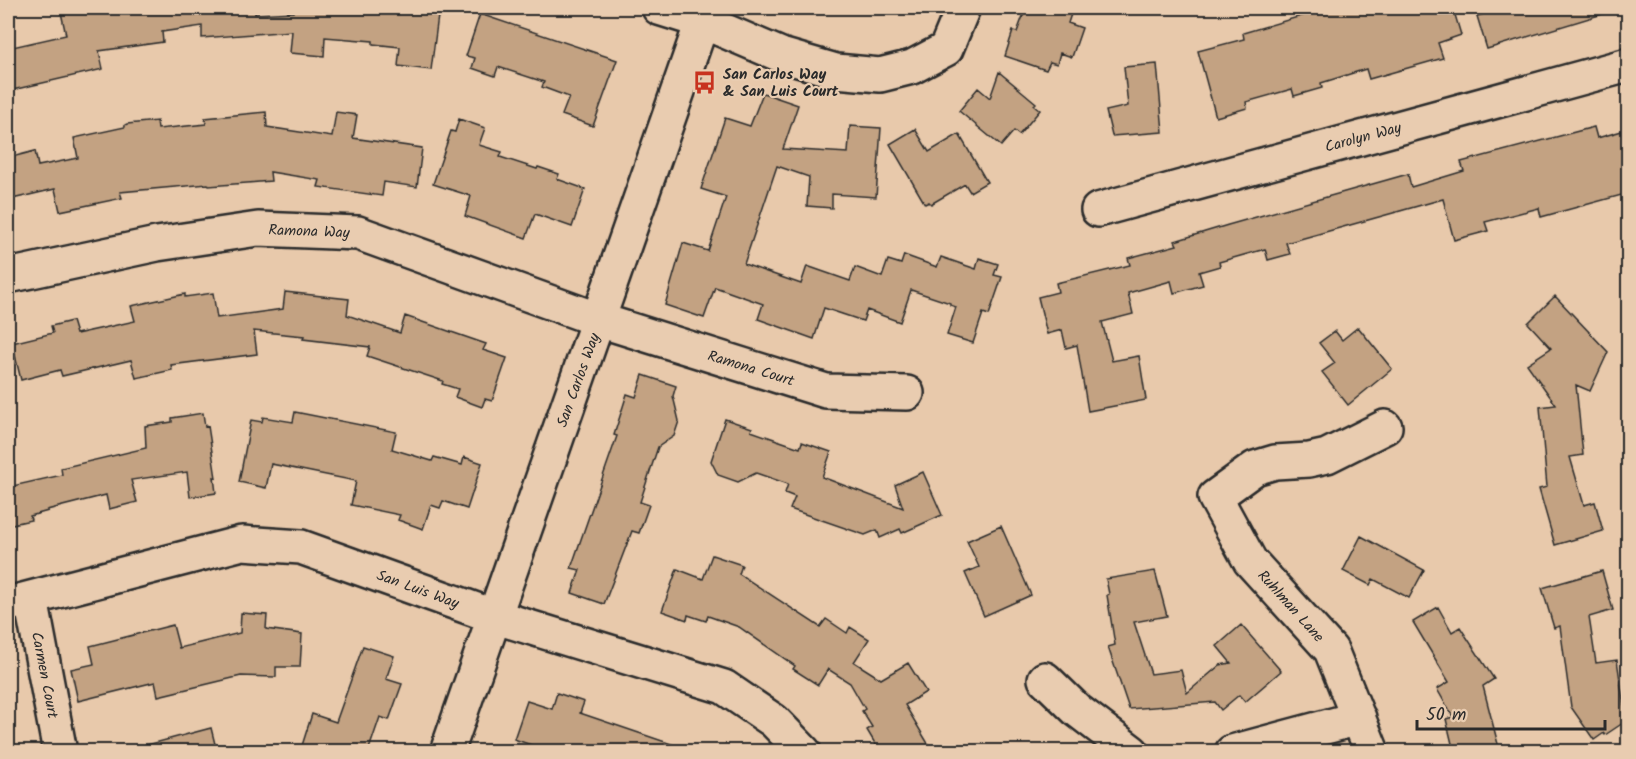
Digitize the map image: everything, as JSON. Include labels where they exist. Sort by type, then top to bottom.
[{"type":"street","points":[[659,8],[705,15],[792,58],[836,71],[880,75],[912,67],[946,49],[963,8]]},
{"type":"street","name":"San Carlos Way","points":[[447,752],[705,15]]},
{"type":"street","name":"Carolyn Way","points":[[1098,210],[1629,65]]},
{"type":"street","name":"Ramona Way","points":[[8,276],[157,244],[258,229],[358,233],[599,320]]},
{"type":"street","name":"Ramona Court","points":[[599,320],[826,391],[907,393]]},
{"type":"street","name":"Ruhlman Lane","points":[[1372,752],[1331,650],[1250,561],[1215,497],[1255,468],[1275,462],[1309,460],[1327,456],[1385,427]]},
{"type":"street","name":"San Luis Way","points":[[19,601],[242,543],[301,547],[494,616],[724,687],[774,721],[804,752]]},
{"type":"street","name":"Carmen Court","points":[[19,601],[60,752]]},
{"type":"street","points":[[1046,678],[1077,710],[1132,752]]},
{"type":"street","points":[[1232,752],[1359,718]]},
{"type":"building","points":[[60,8],[255,8],[255,14],[294,12],[294,8],[439,8],[431,70],[398,66],[400,47],[373,44],[373,41],[325,37],[324,56],[290,53],[292,31],[202,38],[202,26],[162,32],[163,42],[99,51],[103,69],[8,91],[8,48],[66,35]]},
{"type":"building","points":[[1026,8],[1073,8],[1068,23],[1082,28],[1072,57],[1060,53],[1057,64],[1050,62],[1046,70],[1005,56],[1013,31],[1017,32]]},
{"type":"building","points":[[1313,8],[1453,8],[1461,35],[1438,43],[1443,58],[1369,79],[1366,69],[1321,83],[1322,88],[1294,96],[1292,89],[1246,102],[1247,108],[1216,117],[1198,51],[1244,39],[1243,33],[1315,12]]},
{"type":"building","points":[[1505,8],[1606,8],[1606,13],[1487,49],[1477,16]]},
{"type":"building","points":[[480,14],[617,60],[593,126],[562,115],[569,97],[542,87],[544,82],[498,67],[495,76],[472,68],[475,58],[466,56]]},
{"type":"building","points":[[1157,64],[1163,132],[1112,136],[1106,111],[1128,106],[1124,67]]},
{"type":"building","points":[[999,72],[1036,103],[1034,105],[1040,110],[1019,135],[1014,131],[1001,146],[959,111],[978,88],[990,98]]},
{"type":"building","points":[[763,93],[798,105],[783,149],[848,153],[850,126],[881,128],[876,197],[832,194],[832,208],[807,206],[809,177],[777,166],[744,264],[801,284],[807,266],[850,281],[855,267],[882,277],[888,260],[901,264],[904,255],[937,267],[941,257],[976,269],[979,258],[998,264],[994,275],[1002,277],[989,315],[983,313],[973,343],[947,335],[956,307],[911,290],[900,322],[867,310],[863,321],[824,308],[814,339],[758,319],[763,304],[715,287],[704,318],[665,305],[683,243],[708,251],[726,197],[701,189],[725,118],[750,126]]},
{"type":"building","points":[[266,112],[267,127],[332,137],[336,112],[357,115],[353,138],[422,148],[417,187],[384,182],[382,196],[318,187],[320,180],[270,172],[271,181],[120,192],[122,198],[60,211],[55,189],[8,200],[8,158],[35,151],[38,166],[78,158],[74,138],[125,127],[127,124],[157,121],[158,129],[206,124],[205,118]]},
{"type":"building","points":[[459,119],[485,128],[479,145],[502,152],[500,157],[559,174],[557,179],[585,189],[572,227],[535,214],[526,238],[465,216],[471,196],[433,184],[451,131],[455,132]]},
{"type":"building","points":[[1594,127],[1597,138],[1622,131],[1629,154],[1629,193],[1541,217],[1539,208],[1485,222],[1488,231],[1454,240],[1443,199],[1286,243],[1290,254],[1268,260],[1265,249],[1219,262],[1220,266],[1199,272],[1203,285],[1174,293],[1171,281],[1128,293],[1133,314],[1102,322],[1112,361],[1139,356],[1146,400],[1088,411],[1077,345],[1066,348],[1062,330],[1047,334],[1038,297],[1058,292],[1056,283],[1130,265],[1128,258],[1177,245],[1175,241],[1228,225],[1408,174],[1411,187],[1464,171],[1461,162]]},
{"type":"building","points":[[915,129],[929,152],[959,134],[987,182],[970,192],[965,184],[931,204],[929,202],[925,204],[890,144]]},
{"type":"building","points":[[285,292],[349,299],[347,315],[400,333],[405,316],[486,344],[483,350],[507,358],[492,401],[485,399],[482,407],[455,397],[458,389],[442,384],[443,381],[367,356],[370,347],[303,339],[304,336],[254,331],[257,354],[171,365],[172,370],[136,378],[131,360],[62,376],[60,370],[21,380],[12,343],[53,333],[51,326],[72,321],[76,334],[135,321],[131,306],[185,294],[185,297],[213,293],[217,318],[283,309]]},
{"type":"building","points":[[1555,296],[1608,352],[1590,391],[1576,385],[1583,455],[1570,457],[1584,505],[1595,502],[1603,531],[1555,545],[1539,489],[1547,487],[1540,407],[1556,405],[1527,364],[1551,348],[1528,323]]},
{"type":"building","points":[[1358,327],[1392,369],[1348,405],[1322,372],[1335,363],[1319,343],[1335,331],[1342,340]]},
{"type":"building","points":[[643,375],[676,386],[673,396],[679,421],[674,436],[658,447],[640,502],[649,505],[639,533],[632,531],[604,604],[572,593],[580,570],[571,568],[617,436],[614,435],[627,394],[636,397]]},
{"type":"building","points":[[295,412],[396,432],[392,449],[432,461],[434,457],[462,465],[464,457],[482,463],[467,509],[443,501],[440,508],[431,505],[423,529],[398,520],[400,515],[351,505],[356,481],[271,464],[266,488],[239,482],[251,420],[262,422],[263,417],[293,422]]},
{"type":"building","points":[[203,413],[205,427],[208,426],[216,493],[190,497],[187,472],[131,480],[137,502],[109,509],[106,495],[47,510],[30,516],[31,520],[8,525],[8,487],[62,475],[61,468],[146,448],[145,426],[172,422],[172,418]]},
{"type":"building","points":[[725,419],[752,428],[751,431],[800,448],[802,442],[831,452],[822,477],[903,508],[895,485],[923,472],[942,515],[902,533],[900,529],[880,538],[877,530],[865,535],[790,509],[795,497],[785,493],[788,484],[756,473],[738,482],[718,475],[711,461]]},
{"type":"building","points":[[1001,526],[1031,595],[984,616],[965,573],[979,567],[967,541]]},
{"type":"building","points":[[1361,536],[1424,570],[1409,598],[1373,579],[1370,585],[1343,571]]},
{"type":"building","points":[[712,555],[742,565],[739,574],[820,627],[826,619],[847,633],[850,627],[869,639],[854,662],[881,679],[908,663],[926,692],[905,705],[933,752],[880,752],[867,730],[872,727],[862,711],[865,709],[850,683],[828,669],[818,685],[793,669],[795,666],[739,627],[708,616],[706,621],[688,615],[687,620],[662,611],[677,569],[703,579]]},
{"type":"building","points":[[1155,571],[1167,616],[1134,622],[1151,674],[1181,670],[1187,693],[1220,665],[1231,663],[1217,646],[1241,625],[1281,671],[1245,702],[1239,695],[1221,710],[1215,702],[1129,709],[1108,647],[1115,645],[1106,579]]},
{"type":"building","points":[[1602,571],[1613,610],[1589,617],[1596,663],[1617,660],[1626,721],[1594,740],[1571,707],[1560,626],[1554,628],[1542,588]]},
{"type":"building","points":[[1438,607],[1452,632],[1460,627],[1494,679],[1483,686],[1500,752],[1454,752],[1446,719],[1453,717],[1437,689],[1449,682],[1413,622]]},
{"type":"building","points":[[241,613],[267,615],[266,629],[302,634],[300,667],[276,667],[276,677],[241,676],[158,696],[155,682],[78,701],[71,669],[94,664],[90,646],[173,625],[179,648],[240,633]]},
{"type":"building","points":[[363,646],[394,656],[386,679],[402,684],[389,720],[380,717],[368,752],[300,752],[312,714],[336,722]]},
{"type":"building","points":[[557,693],[584,702],[580,713],[683,748],[682,752],[551,752],[514,739],[527,701],[552,709]]},
{"type":"building","points":[[211,728],[217,752],[148,752],[147,745]]},
{"type":"place","name":"San Carlos Way & San Luis Court","points":[[705,83]]}]
